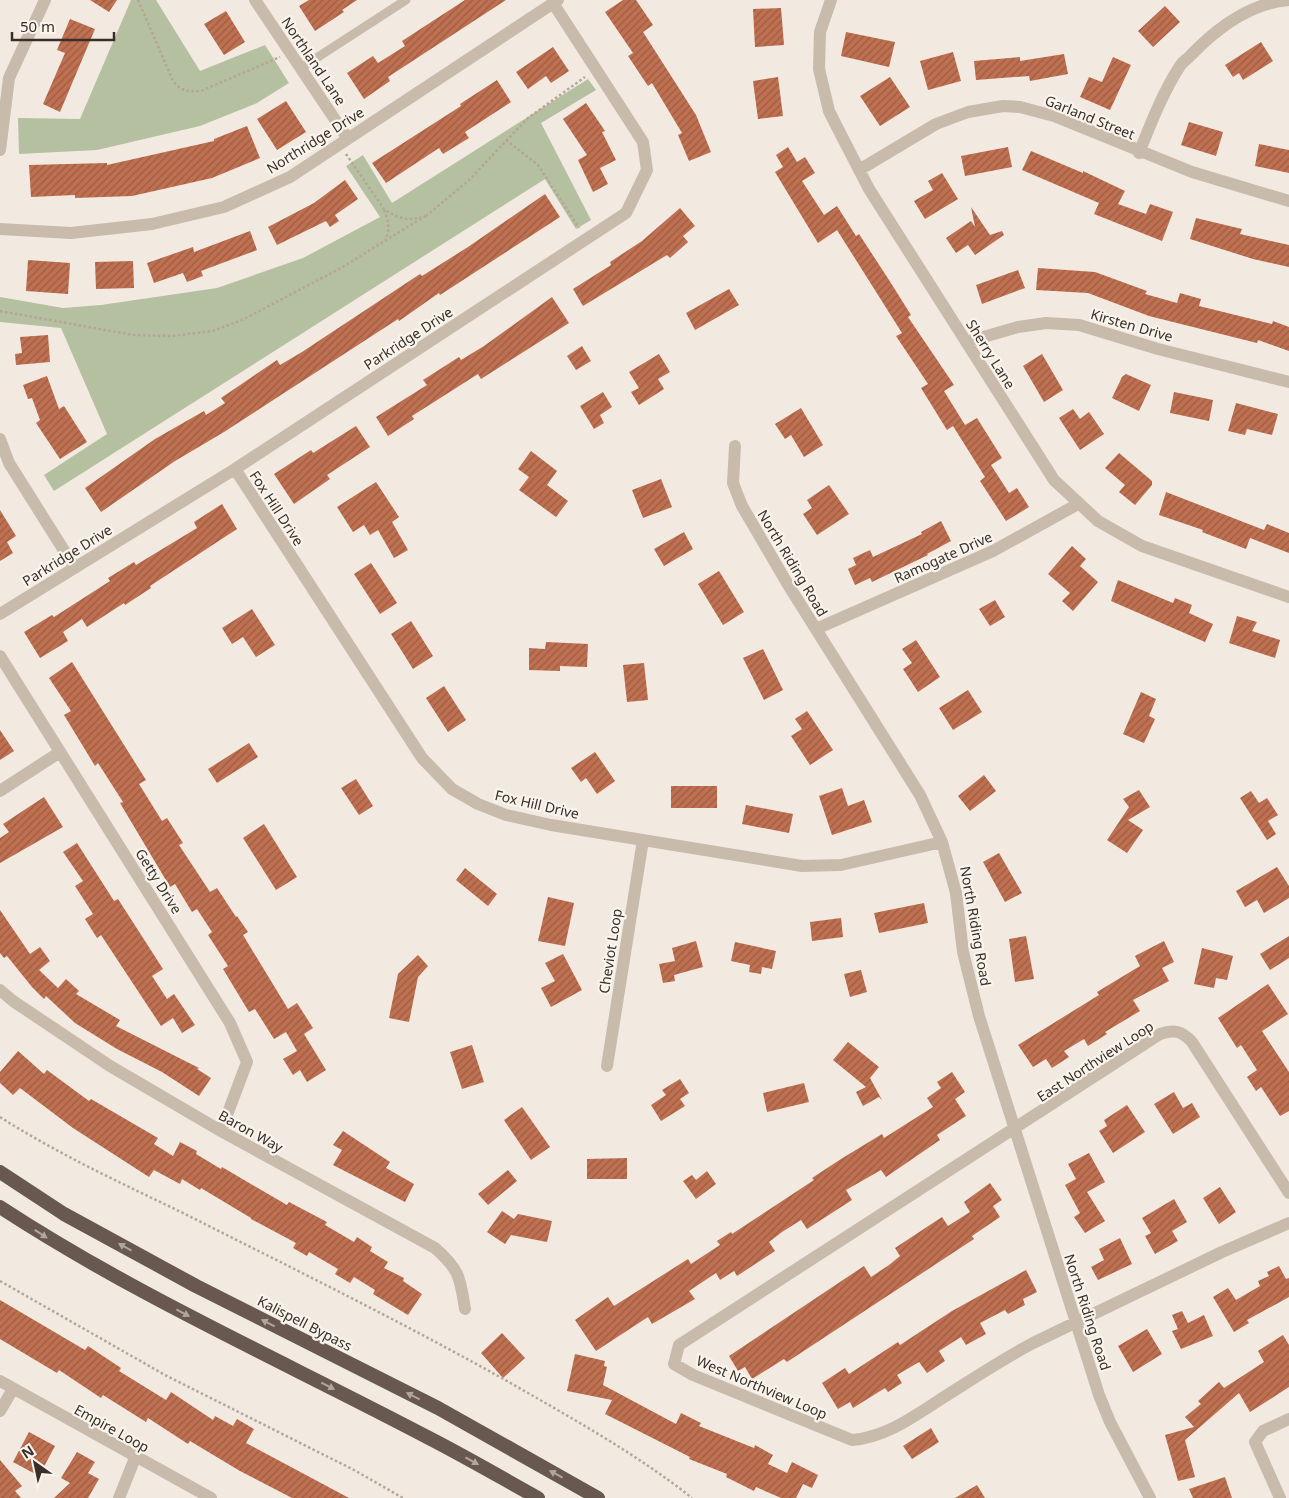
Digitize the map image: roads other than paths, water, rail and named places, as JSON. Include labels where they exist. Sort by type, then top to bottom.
[{"type":"highway","name":"Kalispell Bypass","points":[[0,1172],[64,1214],[180,1277],[438,1408],[598,1498]]},
{"type":"highway","points":[[0,1207],[54,1242],[188,1316],[429,1438],[538,1498]]},
{"type":"street","points":[[0,150],[10,78],[45,0]]},
{"type":"street","name":"Northland Lane","points":[[255,0],[300,68],[343,142]]},
{"type":"street","name":"Sherry Lane","points":[[831,0],[820,32],[819,69],[830,111],[859,170],[1045,467],[1063,490],[1112,530],[1158,553],[1289,597]]},
{"type":"street","points":[[1139,152],[1164,95],[1181,64],[1198,46],[1217,30],[1248,11],[1269,3],[1289,0]]},
{"type":"street","name":"Parkridge Drive","points":[[0,614],[235,469],[626,214],[647,170],[643,142],[555,2]]},
{"type":"street","name":"Northridge Drive","points":[[0,229],[71,233],[152,224],[224,207],[290,177],[555,2]]},
{"type":"street","name":"Garland Street","points":[[859,170],[936,124],[968,112],[1003,106],[1020,107],[1054,116],[1192,172],[1289,201]]},
{"type":"street","name":"Kirsten Drive","points":[[966,342],[1018,327],[1046,323],[1079,325],[1177,354],[1289,382]]},
{"type":"street","points":[[0,439],[9,463],[75,568]]},
{"type":"street","name":"North Riding Road","points":[[735,446],[734,483],[742,506],[920,795],[942,842],[956,893],[963,952],[969,978],[1014,1130],[1110,1422],[1150,1498]]},
{"type":"street","name":"Fox Hill Drive","points":[[235,469],[404,734],[441,780],[478,804],[506,815],[773,863],[829,866],[876,858],[918,846],[942,842]]},
{"type":"street","name":"Ramogate Drive","points":[[816,629],[993,551],[1078,504]]},
{"type":"street","name":"Getty Drive","points":[[0,656],[230,1023],[247,1062],[220,1131]]},
{"type":"street","points":[[0,791],[60,752]]},
{"type":"street","name":"Cheviot Loop","points":[[607,1066],[643,840]]},
{"type":"street","name":"Baron Way","points":[[0,990],[13,1001],[110,1066],[220,1131],[436,1248],[453,1263],[461,1281],[465,1309]]},
{"type":"street","name":"East Northview Loop","points":[[1014,1130],[1160,1034],[1178,1031],[1192,1042],[1289,1193]]},
{"type":"street","name":"West Northview Loop","points":[[1014,1130],[679,1345],[674,1364],[693,1375],[852,1440],[870,1438],[900,1425],[1010,1355],[1076,1322]]},
{"type":"street","points":[[1076,1322],[1222,1252],[1289,1223]]},
{"type":"street","name":"Empire Loop","points":[[0,1381],[211,1498]]},
{"type":"street","points":[[0,1411],[13,1389]]},
{"type":"street","points":[[1280,1498],[1255,1442],[1263,1431],[1289,1419]]},
{"type":"street","points":[[119,1498],[136,1458]]},
{"type":"lane","points":[[300,68],[406,0]]}]
